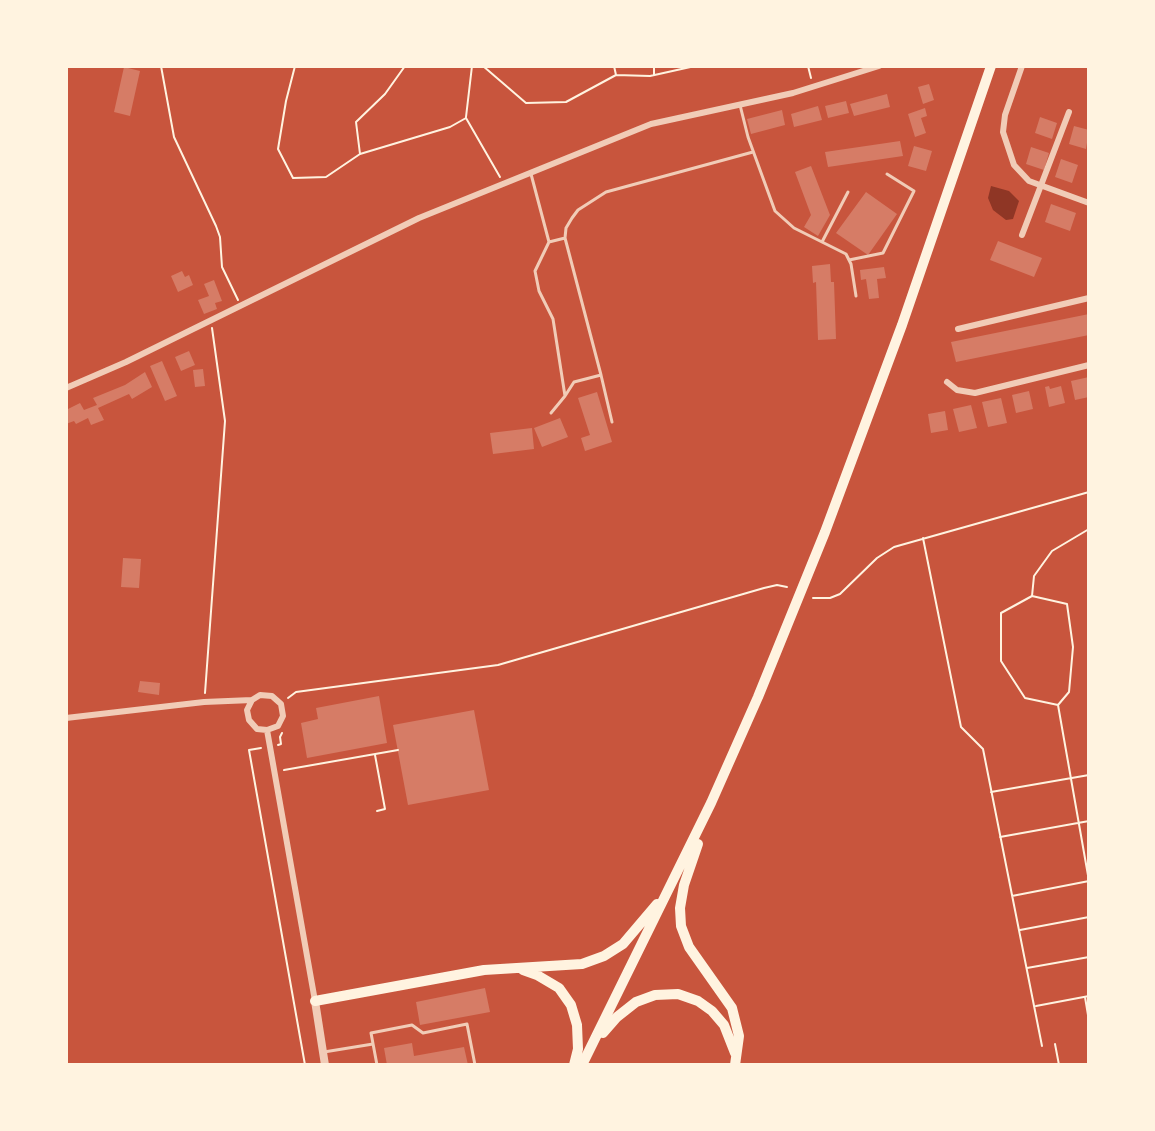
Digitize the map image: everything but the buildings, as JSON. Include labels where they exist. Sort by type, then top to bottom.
[{"type":"highway","points":[[582,1065],[711,803],[825,532],[902,325],[991,66]]},
{"type":"highway","points":[[711,803],[684,885],[680,908],[681,926],[689,947],[732,1008],[739,1036],[736,1061]]},
{"type":"highway","points":[[315,1000],[484,970],[582,964],[604,956],[623,944],[640,927],[673,883]]},
{"type":"highway","points":[[514,968],[537,975],[559,988],[571,1005],[577,1025],[578,1049],[574,1065]]},
{"type":"highway","points":[[592,1047],[617,1017],[636,1002],[655,994],[678,994],[698,1001],[712,1011],[723,1025],[736,1061]]},
{"type":"street","points":[[66,388],[241,306],[390,232],[651,124],[813,87],[879,66]]},
{"type":"street","points":[[1022,66],[1005,115],[1003,132],[1014,165],[1029,181],[1089,202]]},
{"type":"street","points":[[1022,235],[1069,112]]},
{"type":"street","points":[[958,329],[1089,298]]},
{"type":"street","points":[[947,382],[957,390],[975,393],[1089,365]]},
{"type":"street","points":[[66,718],[204,702],[252,700],[261,695],[272,696],[281,704],[283,716],[278,726],[267,730],[257,729],[249,720],[247,710],[252,700]]},
{"type":"street","points":[[267,730],[325,1065]]},
{"type":"lane","points":[[740,105],[753,152],[775,211],[794,228],[846,254],[856,296]]},
{"type":"lane","points":[[612,422],[566,238],[566,228],[578,210],[606,192],[753,152]]},
{"type":"lane","points":[[531,172],[549,242],[535,270],[539,291],[553,319],[565,396]]},
{"type":"lane","points":[[849,260],[883,253],[914,191],[887,174]]},
{"type":"lane","points":[[822,242],[848,192]]},
{"type":"lane","points":[[549,242],[566,238]]},
{"type":"lane","points":[[551,413],[574,382],[601,375]]},
{"type":"lane","points":[[377,1065],[371,1033],[412,1025],[423,1033],[467,1024],[475,1065]]},
{"type":"lane","points":[[324,1052],[373,1044]]},
{"type":"path","points":[[161,66],[174,138],[216,226],[220,237],[222,267],[241,306]]},
{"type":"path","points":[[295,66],[286,100],[278,149],[293,178],[326,177],[360,154],[450,127],[466,118]]},
{"type":"path","points":[[360,154],[356,122],[385,94],[405,66]]},
{"type":"path","points":[[483,66],[526,103],[566,102],[616,75],[654,75],[695,66]]},
{"type":"path","points":[[614,66],[616,75]]},
{"type":"path","points":[[654,66],[654,75]]},
{"type":"path","points":[[808,66],[813,87]]},
{"type":"path","points":[[473,67],[466,118],[496,172]]},
{"type":"path","points":[[204,702],[225,421],[211,320]]},
{"type":"path","points":[[813,598],[830,598],[840,594],[894,547],[1089,492]]},
{"type":"path","points":[[1032,596],[1034,576],[1052,550],[1089,529]]},
{"type":"path","points":[[923,538],[961,726],[983,749],[1042,1046]]},
{"type":"path","points":[[288,706],[286,699],[296,692],[498,666],[764,588],[777,585],[787,587]]},
{"type":"path","points":[[1032,596],[1067,604],[1073,647],[1069,692],[1058,705],[1025,698],[1001,662],[1001,613],[1032,596]]},
{"type":"path","points":[[1012,896],[1089,881],[1058,705]]},
{"type":"path","points":[[284,731],[280,737],[281,744],[249,750],[305,1065]]},
{"type":"path","points":[[275,771],[398,750]]},
{"type":"path","points":[[375,754],[385,809],[377,811]]},
{"type":"path","points":[[991,792],[1089,775]]},
{"type":"path","points":[[1000,837],[1089,821]]},
{"type":"path","points":[[1020,930],[1089,917]]},
{"type":"path","points":[[1028,968],[1089,957]]},
{"type":"path","points":[[1035,1006],[1087,996],[1089,1021]]},
{"type":"path","points":[[1055,1044],[1059,1065]]},
{"type":"shaded area","points":[[991,186],[1009,191],[1019,201],[1013,219],[1006,220],[993,210],[988,198]]}]
